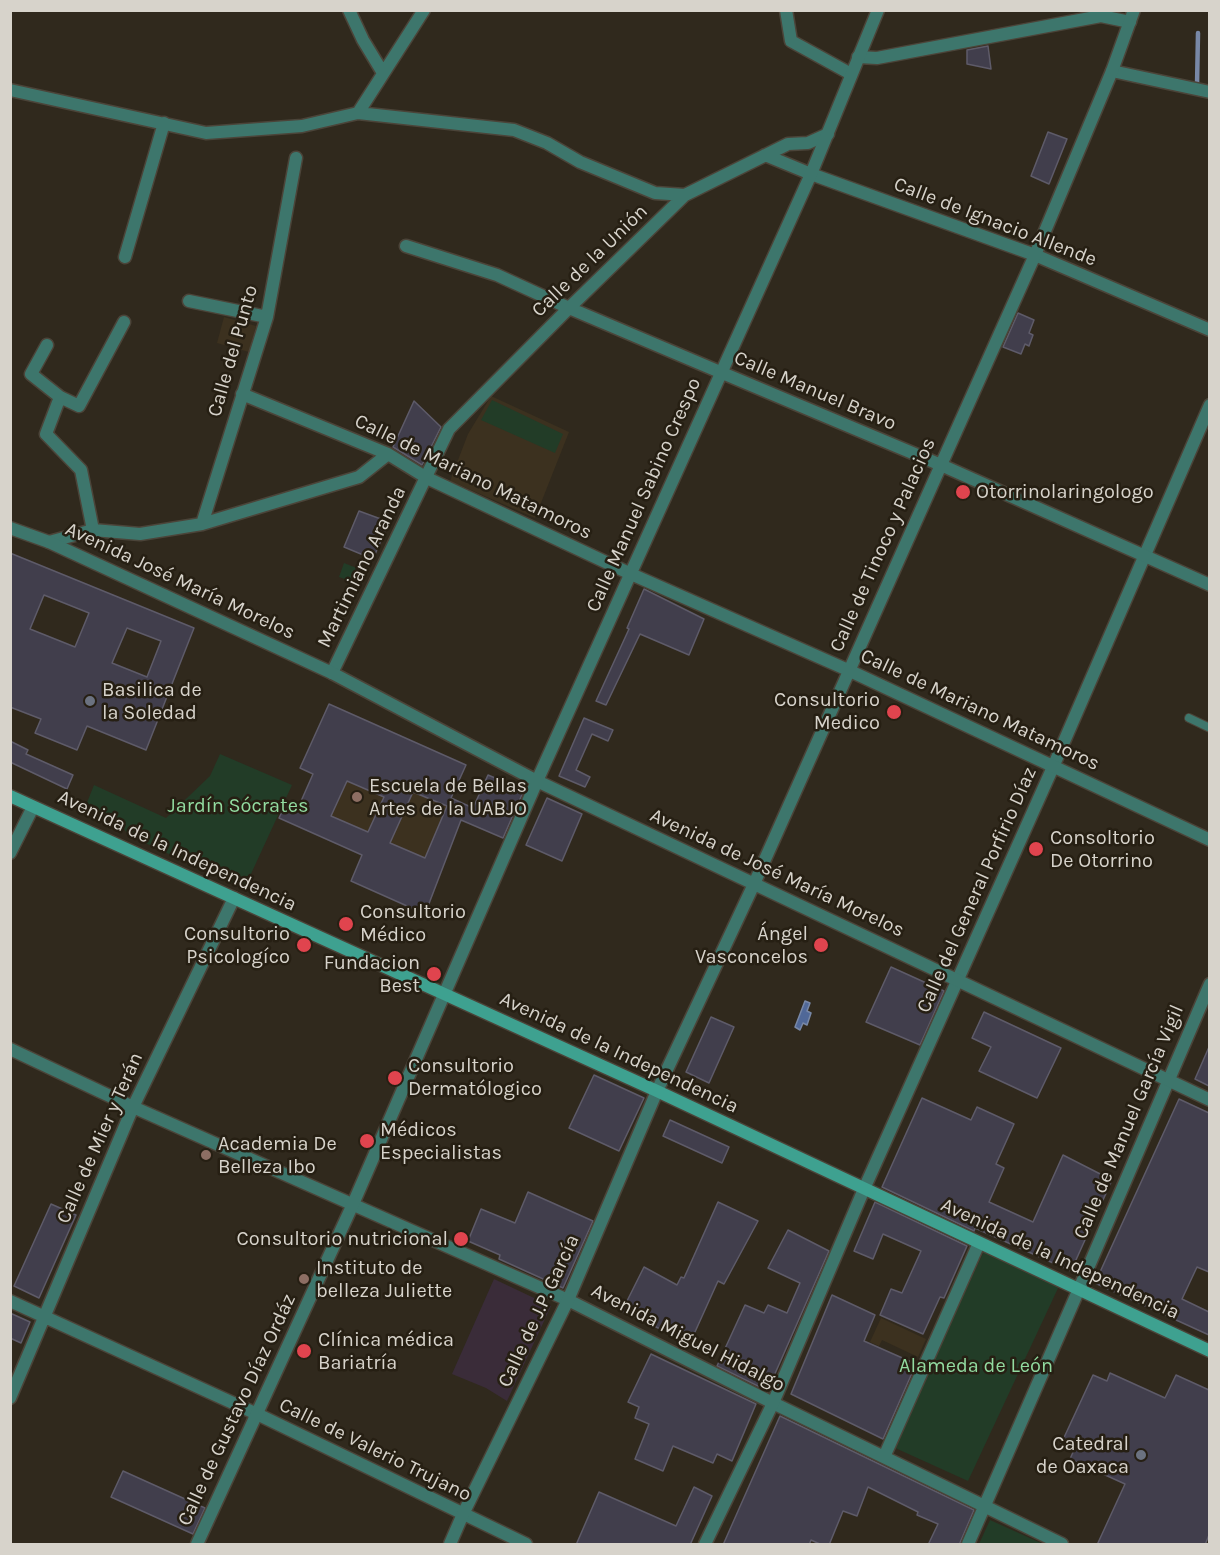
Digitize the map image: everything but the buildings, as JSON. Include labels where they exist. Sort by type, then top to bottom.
[{"type":"main road","name":"Avenida de la Independencia","points":[[10,796],[657,1091],[1209,1351]]},
{"type":"street","points":[[349,10],[363,40],[383,73]]},
{"type":"street","points":[[358,113],[424,10]]},
{"type":"street","points":[[786,10],[791,41],[851,74]]},
{"type":"street","name":"Calle Manuel Sabino Crespo","points":[[445,995],[537,781],[811,174],[878,10]]},
{"type":"street","points":[[858,57],[877,58],[1101,16],[1132,16]]},
{"type":"street","name":"Calle de Tinoco y Palacios","points":[[657,1091],[754,884],[1035,255],[1112,71],[1132,16]]},
{"type":"street","points":[[1112,71],[1209,92]]},
{"type":"street","points":[[10,90],[206,133],[302,126],[358,113],[514,130],[547,143],[580,162],[655,193],[685,195]]},
{"type":"street","points":[[125,257],[164,123]]},
{"type":"street","name":"Calle de la Unión","points":[[427,478],[449,429],[685,195],[788,144],[808,143],[828,134]]},
{"type":"street","name":"Calle de Ignacio Allende","points":[[765,155],[811,174],[1035,255],[1209,330]]},
{"type":"street","name":"Calle del Punto","points":[[202,524],[267,317],[295,157]]},
{"type":"street","name":"Calle Manuel Bravo","points":[[406,246],[497,275],[569,308],[941,465],[1209,585]]},
{"type":"street","points":[[189,301],[267,317]]},
{"type":"street","points":[[47,345],[31,375],[60,397],[79,406],[124,322]]},
{"type":"street","name":"Calle de Mariano Matamoros","points":[[242,394],[388,454],[427,478],[631,574],[848,670],[1209,840]]},
{"type":"street","points":[[60,397],[46,434],[81,470],[93,530]]},
{"type":"street","name":"Calle del General Porfirio Díaz","points":[[705,1545],[772,1403],[864,1190],[1053,767],[1209,405]]},
{"type":"street","points":[[49,542],[93,530],[140,534],[202,524],[359,477],[388,454]]},
{"type":"street","name":"Martimiano Aranda","points":[[332,674],[427,478]]},
{"type":"street","name":"Avenida José María Morelos","points":[[10,528],[49,542],[332,674]]},
{"type":"street","name":"Avenida de José María Morelos","points":[[332,674],[537,781],[1209,1100]]},
{"type":"street","points":[[10,853],[33,807]]},
{"type":"street","name":"Calle de Mier y Terán","points":[[10,1398],[133,1107],[234,898]]},
{"type":"street","name":"Calle de Manuel García Vigil","points":[[968,1545],[1209,984]]},
{"type":"street","name":"Calle de Gustavo Díaz Ordáz","points":[[197,1545],[353,1204],[445,995]]},
{"type":"street","name":"Avenida Miguel Hidalgo","points":[[10,1049],[133,1107],[568,1300],[1062,1545]]},
{"type":"street","name":"Calle de J.P. García","points":[[450,1545],[568,1300],[657,1091]]},
{"type":"street","points":[[884,1457],[979,1243]]},
{"type":"street","name":"Calle de Valerio Trujano","points":[[10,1301],[256,1414],[526,1545]]},
{"type":"lane","points":[[1189,718],[1209,728]]},
{"type":"shaded area","points":[[224,317],[256,326],[249,352],[217,343]]},
{"type":"shaded area","points":[[491,396],[569,432],[535,518],[450,481],[468,434]]},
{"type":"shaded area","points":[[314,738],[415,742],[466,765],[451,798],[467,805],[425,914],[351,881],[362,855],[279,818],[286,803],[298,808],[313,775],[300,768]]},
{"type":"shaded area","points":[[494,1279],[551,1306],[507,1401],[486,1388],[452,1374]]},
{"type":"shaded area","points":[[881,1318],[926,1339],[918,1357],[882,1340],[879,1346],[870,1342]]},
{"type":"green space","points":[[492,400],[563,434],[555,453],[481,420]]},
{"type":"green space","points":[[344,563],[367,572],[361,585],[339,577]]},
{"type":"green space","name":"Jardín Sócrates","points":[[220,754],[292,785],[244,889],[211,873],[214,865],[201,859],[197,867],[128,835],[119,821],[86,805],[94,785],[166,818],[210,776]]},
{"type":"green space","name":"Alameda de León","points":[[984,1251],[1059,1286],[968,1481],[893,1447]]},
{"type":"green space","points":[[990,1520],[1043,1544],[979,1544]]},
{"type":"water","points":[[805,1001],[810,1003],[807,1011],[811,1013],[807,1025],[803,1023],[800,1030],[795,1027]]},
{"type":"waterway","points":[[1197,86],[1198,33]]},
{"type":"place","name":"Otorrinolaringologo","points":[[963,492]]},
{"type":"place","name":"Basilica de la Soledad","points":[[90,701]]},
{"type":"place","name":"Consultorio Medico","points":[[894,712]]},
{"type":"place","name":"Escuela de Bellas Artes de la UABJO","points":[[357,797]]},
{"type":"place","name":"Consoltorio De Otorrino","points":[[1036,849]]},
{"type":"place","name":"Consultorio Médico","points":[[346,924]]},
{"type":"place","name":"Consultorio Psicologíco","points":[[304,945]]},
{"type":"place","name":"Ángel Vasconcelos","points":[[821,945]]},
{"type":"place","name":"Fundacion Best","points":[[434,974]]},
{"type":"place","name":"Consultorio Dermatólogico","points":[[395,1078]]},
{"type":"place","name":"Médicos Especialistas","points":[[367,1141]]},
{"type":"place","name":"Academia De Belleza Ibo","points":[[206,1155]]},
{"type":"place","name":"Consultorio nutricional","points":[[461,1239]]},
{"type":"place","name":"Instituto de belleza Juliette","points":[[304,1279]]},
{"type":"place","name":"Clínica médica Bariatría","points":[[304,1351]]},
{"type":"place","name":"Catedral de Oaxaca","points":[[1141,1455]]}]
